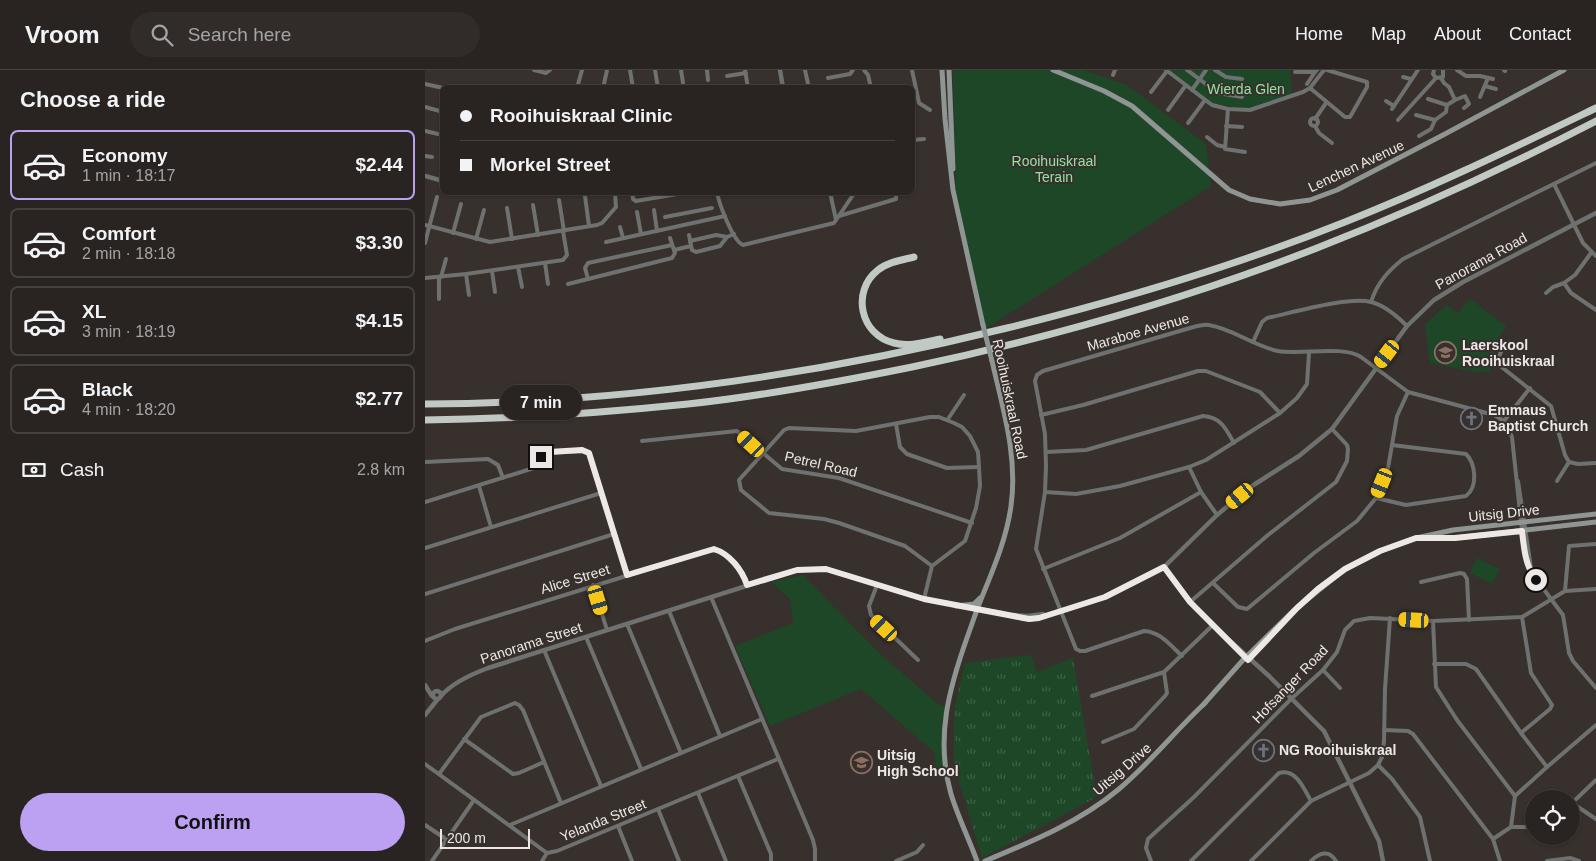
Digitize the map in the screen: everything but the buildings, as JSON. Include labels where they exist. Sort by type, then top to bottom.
[{"type":"highway","points":[[425,404],[550,399],[756,378],[846,363],[952,342],[1065,314],[1206,272],[1343,223],[1426,188],[1596,108]]},
{"type":"highway","points":[[425,420],[499,419],[726,399],[871,375],[955,358],[1039,337],[1194,292],[1315,249],[1493,173],[1596,121]]},
{"type":"highway","points":[[914,257],[896,261],[879,269],[872,275],[865,288],[862,302],[865,320],[872,331],[895,344],[914,344],[979,332],[1052,315],[1065,314]]},
{"type":"main road","name":"Rooihuiskraal Road","points":[[942,70],[950,167],[958,212],[1011,446],[1013,465],[1013,488],[1005,538],[985,590],[967,646],[955,673],[947,709],[945,765],[951,792],[979,861]]},
{"type":"main road","name":"Rooihuiskraal Road","points":[[949,70],[951,148],[958,212]]},
{"type":"main road","name":"Lenchen Avenue","points":[[1056,71],[1104,91],[1131,106],[1229,190],[1250,199],[1280,204],[1311,200],[1337,190],[1564,70]]},
{"type":"main road","name":"Uitsig Drive","points":[[985,861],[1044,835],[1096,806],[1118,790],[1146,765],[1297,608],[1318,589],[1345,569],[1380,551],[1416,538],[1453,530],[1596,514]]},
{"type":"main road","name":"Uitsig Drive","points":[[1416,538],[1455,538],[1596,522]]},
{"type":"main road","points":[[955,606],[974,604],[985,590]]},
{"type":"main road","name":"Uitsig Drive","points":[[979,861],[1044,835]]},
{"type":"street","points":[[534,70],[546,73],[550,70]]},
{"type":"street","points":[[578,85],[581,70]]},
{"type":"street","points":[[604,84],[607,70]]},
{"type":"street","points":[[629,70],[632,85]]},
{"type":"street","points":[[655,70],[658,85]]},
{"type":"street","points":[[681,70],[683,83]]},
{"type":"street","points":[[707,70],[708,80]]},
{"type":"street","points":[[780,70],[782,85]]},
{"type":"street","points":[[805,70],[808,85]]},
{"type":"street","points":[[828,78],[850,74],[853,70]]},
{"type":"street","points":[[864,70],[869,75],[871,85]]},
{"type":"street","points":[[912,70],[919,103],[931,110]]},
{"type":"street","points":[[1151,92],[1166,70],[1214,106],[1228,109],[1252,109],[1303,92],[1308,86],[1326,70],[1366,81],[1368,84],[1349,117],[1345,117],[1326,103],[1308,86]]},
{"type":"street","points":[[1187,70],[1218,94],[1242,97]]},
{"type":"street","points":[[1192,90],[1206,70]]},
{"type":"street","points":[[1215,70],[1226,77],[1242,79]]},
{"type":"street","points":[[1386,101],[1393,108],[1410,85],[1411,79],[1419,70]]},
{"type":"street","points":[[1441,78],[1444,75],[1443,70]]},
{"type":"street","points":[[1457,70],[1466,76],[1480,76],[1490,79],[1480,97]]},
{"type":"street","points":[[1480,76],[1482,70]]},
{"type":"street","points":[[1308,86],[1316,71]]},
{"type":"street","points":[[1295,72],[1316,71]]},
{"type":"street","points":[[727,76],[746,73]]},
{"type":"street","points":[[733,77],[746,73]]},
{"type":"street","points":[[1398,120],[1433,73],[1441,78],[1449,87],[1455,100]]},
{"type":"street","points":[[1403,77],[1411,79]]},
{"type":"street","points":[[425,84],[440,87]]},
{"type":"street","points":[[1169,110],[1186,86]]},
{"type":"street","points":[[1485,86],[1496,89]]},
{"type":"street","points":[[1428,99],[1447,105],[1465,96],[1469,104],[1463,108]]},
{"type":"street","points":[[1188,123],[1205,100]]},
{"type":"street","points":[[1326,103],[1315,119],[1318,122],[1315,126],[1319,133],[1333,143]]},
{"type":"street","points":[[1419,136],[1431,129],[1435,120],[1446,112],[1447,105]]},
{"type":"street","points":[[425,107],[440,111]]},
{"type":"street","points":[[1225,148],[1228,109]]},
{"type":"street","points":[[1416,115],[1435,120]]},
{"type":"street","points":[[1226,126],[1242,127]]},
{"type":"street","points":[[425,130],[438,134]]},
{"type":"street","points":[[1207,137],[1227,151],[1245,152]]},
{"type":"street","points":[[915,140],[924,139]]},
{"type":"street","points":[[425,156],[432,157]]},
{"type":"street","points":[[1371,302],[1375,290],[1384,276],[1403,259],[1596,163]]},
{"type":"street","points":[[425,176],[440,179]]},
{"type":"street","points":[[1554,184],[1583,243],[1596,256]]},
{"type":"street","points":[[427,226],[488,242],[563,231],[600,224],[615,209],[617,204],[615,195]]},
{"type":"street","points":[[632,195],[633,200],[636,201],[671,195]]},
{"type":"street","points":[[718,195],[738,243],[743,246],[835,222],[853,195]]},
{"type":"street","points":[[830,195],[835,222]]},
{"type":"street","points":[[839,216],[895,199],[897,198],[896,195]]},
{"type":"street","points":[[585,196],[589,226]]},
{"type":"street","points":[[425,243],[427,226],[437,197]]},
{"type":"street","points":[[425,278],[492,271],[563,260],[566,257],[559,200]]},
{"type":"street","points":[[453,233],[461,204]]},
{"type":"street","points":[[533,205],[538,235]]},
{"type":"street","points":[[507,208],[512,239]]},
{"type":"street","points":[[665,217],[712,208]]},
{"type":"street","points":[[476,239],[484,210]]},
{"type":"street","points":[[654,210],[657,231]]},
{"type":"street","points":[[637,212],[641,234]]},
{"type":"street","name":"Panorama Road","points":[[1177,554],[1217,515],[1253,485],[1299,456],[1332,429],[1407,326],[1434,300],[1596,213]]},
{"type":"street","points":[[683,214],[685,225]]},
{"type":"street","points":[[606,242],[725,216]]},
{"type":"street","points":[[620,227],[623,238]]},
{"type":"street","points":[[689,235],[693,251],[698,252],[720,246],[727,237],[734,234]]},
{"type":"street","points":[[690,240],[716,235],[727,237]]},
{"type":"street","points":[[568,284],[671,259],[674,256],[674,250],[671,238]]},
{"type":"street","points":[[588,279],[585,268],[588,263],[673,245]]},
{"type":"street","points":[[674,250],[691,246]]},
{"type":"street","points":[[1546,293],[1575,275],[1591,253]]},
{"type":"street","points":[[439,298],[440,277],[445,259]]},
{"type":"street","points":[[545,263],[548,284]]},
{"type":"street","points":[[519,267],[522,287]]},
{"type":"street","points":[[492,271],[495,292]]},
{"type":"street","points":[[465,274],[469,295]]},
{"type":"street","points":[[1564,283],[1571,294],[1596,310]]},
{"type":"street","points":[[1253,342],[1262,322],[1267,318],[1350,301],[1371,302],[1380,306],[1407,326]]},
{"type":"street","name":"Maraboe Avenue","points":[[1041,415],[1035,384],[1037,375],[1043,371],[1202,325],[1216,327],[1277,350],[1353,353],[1408,392],[1494,415],[1504,421]]},
{"type":"street","points":[[1502,350],[1498,358],[1499,365],[1549,403],[1553,409],[1565,455],[1569,462],[1578,464],[1596,463]]},
{"type":"street","points":[[1045,492],[1081,493],[1142,481],[1206,460],[1280,412],[1297,398],[1307,384],[1309,352]]},
{"type":"street","points":[[1182,656],[1158,634],[1144,631],[1085,651],[1076,649],[1036,546],[1045,492],[1046,452],[1041,415],[1083,405],[1198,371],[1206,371],[1260,392],[1280,412]]},
{"type":"street","points":[[1530,388],[1504,421],[1512,437],[1523,530],[1533,576],[1551,598],[1563,617],[1569,652],[1573,661],[1596,688]]},
{"type":"street","points":[[1213,583],[1238,607],[1244,610],[1249,608],[1314,553],[1357,521],[1376,498],[1388,468],[1397,416],[1408,392]]},
{"type":"street","points":[[947,419],[964,395]]},
{"type":"street","points":[[1046,452],[1086,450],[1203,416],[1216,419],[1222,423],[1234,443]]},
{"type":"street","points":[[924,599],[932,566],[965,541],[980,492],[977,452],[970,436],[962,427],[947,419],[929,417],[856,432],[789,428],[784,430],[762,453],[739,482],[741,490],[769,513],[824,519],[839,523],[905,546],[932,566]]},
{"type":"street","points":[[896,424],[901,448],[907,454],[947,468],[979,467]]},
{"type":"street","points":[[1190,602],[1268,535],[1336,482],[1347,461],[1348,449],[1347,445],[1332,429]]},
{"type":"street","name":"Petrel Road","points":[[642,441],[737,431],[782,469],[839,478],[972,523]]},
{"type":"street","points":[[1376,498],[1408,505],[1466,496],[1473,489],[1472,462],[1464,453],[1392,445]]},
{"type":"street","points":[[425,502],[537,467],[541,457],[547,453],[586,451],[590,455],[627,575]]},
{"type":"street","points":[[425,462],[488,459],[498,465],[503,478]]},
{"type":"street","points":[[1557,481],[1569,462]]},
{"type":"street","points":[[1189,467],[1201,492],[1217,515]]},
{"type":"street","points":[[479,486],[491,527]]},
{"type":"street","points":[[1043,568],[1120,538],[1201,492]]},
{"type":"street","points":[[425,548],[601,493]]},
{"type":"street","points":[[425,594],[614,534]]},
{"type":"street","points":[[1596,544],[1569,546],[1565,591],[1596,589]]},
{"type":"street","name":"Alice Street","points":[[425,641],[449,631],[593,585],[714,549],[720,551],[740,568],[747,585]]},
{"type":"street","name":"Panorama Street","points":[[436,695],[479,671],[797,570],[826,569],[924,599],[978,610],[1033,616],[1105,597],[1164,567],[1177,554]]},
{"type":"street","points":[[1164,567],[1190,602],[1325,732],[1379,841],[1383,861]]},
{"type":"street","points":[[1421,582],[1460,573],[1464,574],[1467,579],[1469,620]]},
{"type":"street","points":[[593,585],[607,630]]},
{"type":"street","points":[[877,585],[869,606],[871,615],[918,660]]},
{"type":"street","name":"Hofsanger Road","points":[[1151,861],[1146,848],[1149,839],[1323,670],[1337,652],[1349,625],[1361,618],[1433,621],[1522,617],[1565,591]]},
{"type":"street","points":[[711,597],[813,840],[815,861]]},
{"type":"street","points":[[669,611],[720,736]]},
{"type":"street","points":[[1521,733],[1551,708],[1552,705],[1531,673],[1522,617]]},
{"type":"street","points":[[1251,861],[1311,801],[1369,773],[1378,765],[1384,749],[1385,689],[1390,618]]},
{"type":"street","points":[[1433,621],[1435,682],[1438,690],[1457,720],[1515,796]]},
{"type":"street","points":[[627,624],[681,753]]},
{"type":"street","points":[[1092,696],[1164,672],[1213,625]]},
{"type":"street","points":[[586,637],[641,769]]},
{"type":"street","points":[[544,650],[601,786]]},
{"type":"street","points":[[1434,664],[1466,664],[1474,667],[1547,766]]},
{"type":"street","points":[[1323,670],[1340,688]]},
{"type":"street","points":[[1103,742],[1135,729],[1165,696],[1167,692],[1164,672]]},
{"type":"street","points":[[425,715],[436,695],[427,687]]},
{"type":"street","points":[[439,774],[481,717],[515,703],[522,708],[561,803]]},
{"type":"street","points":[[510,825],[762,719]]},
{"type":"street","points":[[1511,827],[1515,796],[1596,725]]},
{"type":"street","points":[[1384,730],[1408,731],[1413,734],[1493,839],[1500,861]]},
{"type":"street","points":[[464,739],[513,774],[545,762]]},
{"type":"street","name":"Yelanda Street","points":[[425,764],[547,853],[618,826],[778,759]]},
{"type":"street","points":[[1378,765],[1392,779],[1420,817],[1429,861]]},
{"type":"street","points":[[1191,861],[1279,773],[1286,772],[1294,775],[1311,801]]},
{"type":"street","points":[[738,776],[771,854],[771,861]]},
{"type":"street","points":[[1580,796],[1596,780]]},
{"type":"street","points":[[698,793],[726,861]]},
{"type":"street","points":[[432,861],[474,800]]},
{"type":"street","points":[[658,809],[679,861]]},
{"type":"street","points":[[1580,809],[1596,819]]},
{"type":"street","points":[[425,825],[446,839]]},
{"type":"street","points":[[618,826],[632,861]]},
{"type":"street","points":[[1493,839],[1511,827],[1525,827]]},
{"type":"street","points":[[896,861],[917,852],[923,845]]},
{"type":"street","points":[[542,861],[547,853]]},
{"type":"street","points":[[1311,861],[1317,855],[1326,853],[1331,855],[1336,861]]},
{"type":"street","points":[[1547,861],[1570,858],[1579,861]]},
{"type":"green space","name":"Rooihuiskraal Terain","points":[[953,70],[1084,70],[1127,85],[1206,144],[1211,186],[985,329],[956,193]]},
{"type":"green space","name":"Wierda Glen","points":[[1168,70],[1290,70],[1292,94],[1249,109],[1213,104]]},
{"type":"green space","points":[[1470,299],[1506,326],[1497,341],[1489,373],[1480,371],[1479,373],[1430,363],[1425,324],[1447,305],[1458,313]]},
{"type":"green space","points":[[1477,558],[1500,569],[1492,584],[1470,573]]},
{"type":"green space","points":[[803,575],[880,654],[937,703],[946,707],[944,766],[937,774],[934,752],[861,689],[770,726],[735,646],[793,623],[790,599],[771,582]]},
{"type":"green space","points":[[1031,655],[1037,672],[1073,658],[1097,797],[982,858],[954,765],[954,711],[965,663]]},
{"type":"place","name":"Laerskool Rooihuiskraal","points":[[1446,353]]},
{"type":"place","name":"Emmaus Baptist Church","points":[[1472,418]]},
{"type":"place","name":"NG Rooihuiskraal","points":[[1263,750]]},
{"type":"place","name":"Uitsig High School","points":[[861,763]]},
{"type":"route","points":[[541,457],[549,452],[582,450],[589,453],[627,575],[714,549],[720,551],[740,568],[747,585],[797,570],[826,569],[924,599],[1029,619],[1039,618],[1105,597],[1164,567],[1190,602],[1248,660],[1297,608],[1318,589],[1345,569],[1380,551],[1416,538],[1455,538],[1522,531],[1529,572],[1536,580]]}]
